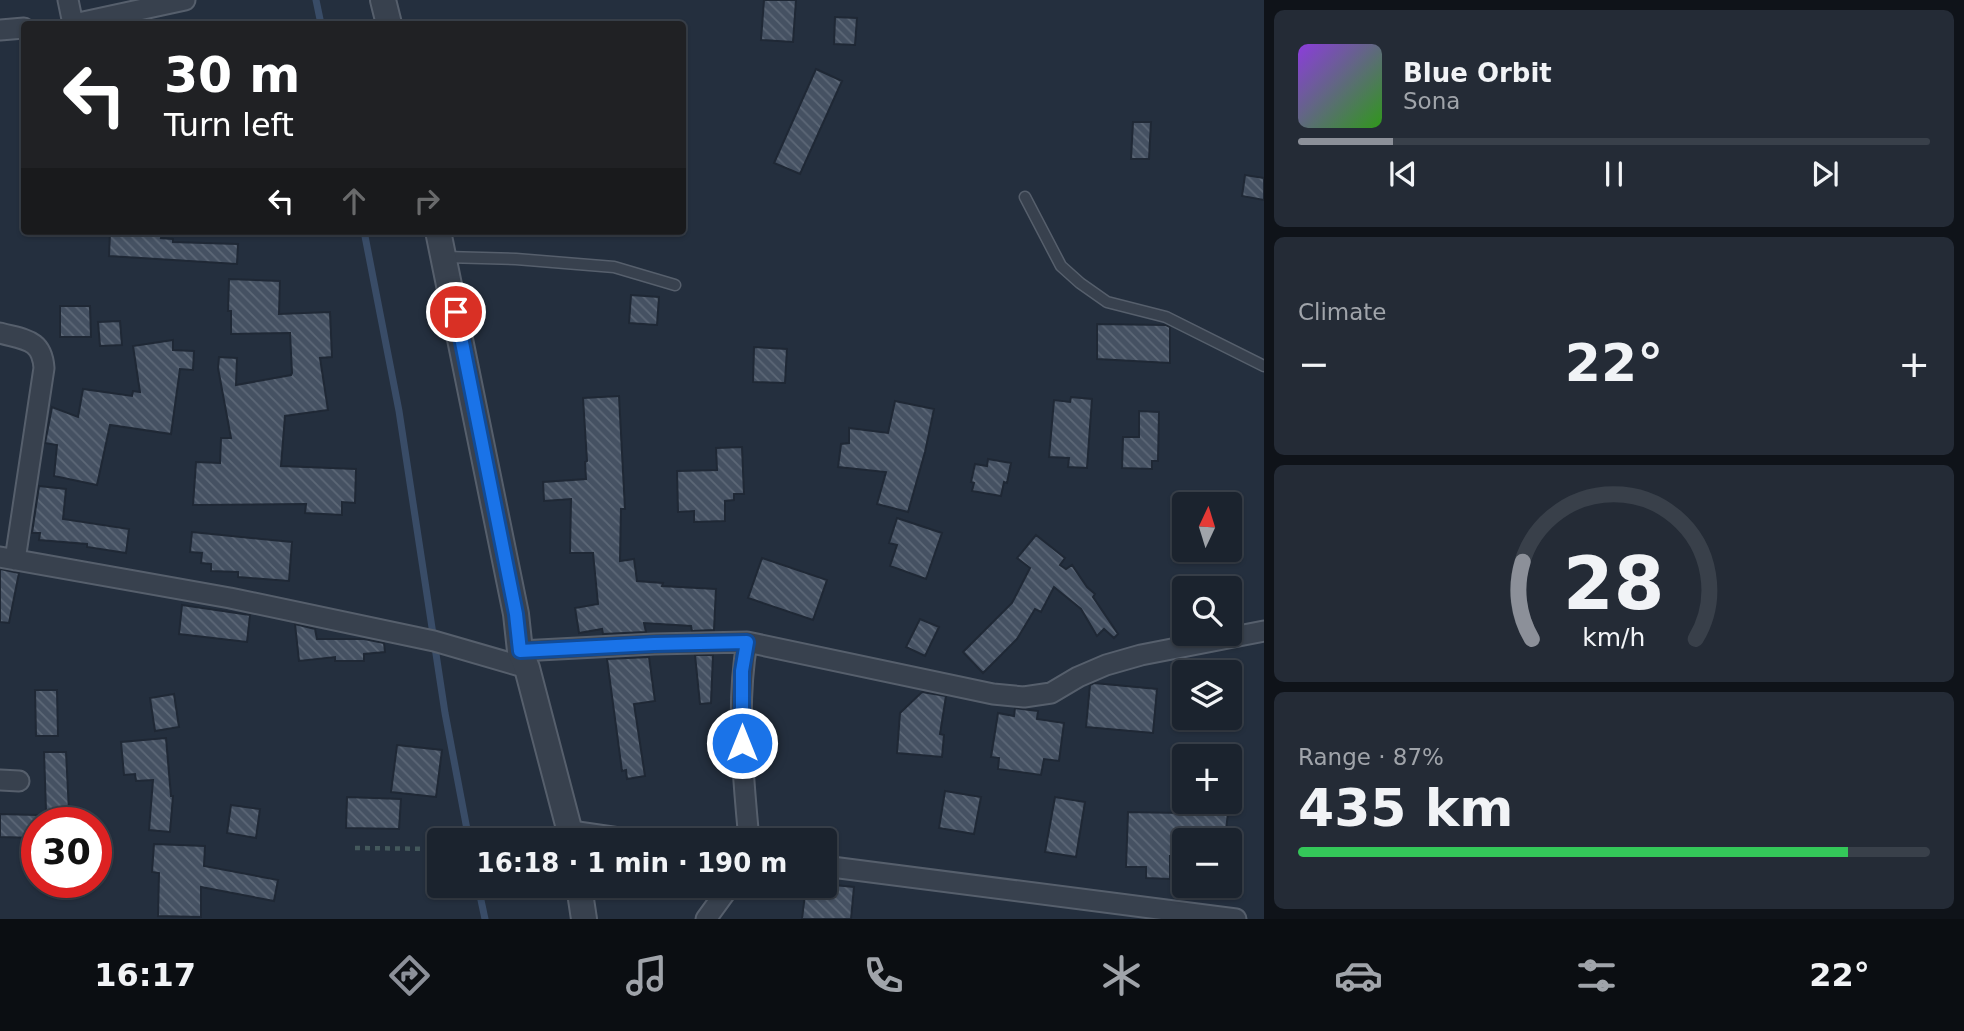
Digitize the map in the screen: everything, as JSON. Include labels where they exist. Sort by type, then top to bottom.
[{"type":"street","points":[[68,0],[73,21]]},
{"type":"street","points":[[88,21],[185,0]]},
{"type":"street","points":[[383,0],[388,21]]},
{"type":"street","points":[[0,30],[21,28]]},
{"type":"street","points":[[439,235],[523,659],[569,828]]},
{"type":"street","points":[[0,333],[33,342],[43,352],[44,368],[7,558],[230,598],[523,659],[654,644],[747,642],[993,694],[1024,697],[1051,694],[1078,677],[1141,655],[1264,631]]},
{"type":"street","points":[[747,642],[742,671],[743,766],[748,828]]},
{"type":"street","points":[[837,868],[1236,919]]},
{"type":"street","points":[[580,898],[583,919]]},
{"type":"street","points":[[706,919],[721,898]]},
{"type":"lane","points":[[1025,197],[1061,265],[1080,283],[1107,302],[1166,317],[1264,366]]},
{"type":"lane","points":[[444,257],[516,259],[614,267],[675,285]]},
{"type":"path","points":[[355,848],[427,849]]},
{"type":"building","points":[[764,0],[796,0],[793,42],[761,40]]},
{"type":"building","points":[[835,17],[857,18],[855,45],[834,44]]},
{"type":"building","points":[[816,69],[842,81],[800,174],[774,163]]},
{"type":"building","points":[[1133,122],[1151,122],[1149,159],[1131,159]]},
{"type":"building","points":[[1245,175],[1264,178],[1264,200],[1242,196]]},
{"type":"building","points":[[110,235],[162,235],[161,238],[173,239],[173,242],[238,244],[237,264],[109,256]]},
{"type":"building","points":[[229,279],[280,281],[279,314],[330,312],[332,357],[320,358],[328,410],[285,416],[281,466],[356,469],[355,503],[342,502],[342,515],[305,513],[306,504],[193,505],[196,462],[220,463],[221,438],[231,438],[218,368],[219,357],[237,358],[236,385],[292,373],[290,333],[231,334],[231,311],[228,311]]},
{"type":"building","points":[[631,295],[659,297],[657,325],[629,323]]},
{"type":"building","points":[[60,306],[90,306],[91,337],[60,337]]},
{"type":"building","points":[[120,321],[122,345],[100,346],[98,322]]},
{"type":"building","points":[[1097,324],[1170,327],[1170,363],[1097,359]]},
{"type":"building","points":[[173,340],[173,350],[194,351],[193,370],[180,369],[171,434],[110,425],[97,485],[54,476],[57,445],[45,443],[52,407],[78,417],[83,389],[132,396],[133,391],[140,392],[133,346]]},
{"type":"building","points":[[754,347],[787,349],[785,383],[753,382]]},
{"type":"building","points":[[619,396],[625,509],[621,509],[620,561],[634,559],[637,581],[663,583],[662,586],[716,589],[714,630],[692,631],[691,626],[644,623],[646,632],[603,634],[602,629],[579,633],[575,608],[598,604],[593,553],[570,553],[571,499],[544,501],[543,482],[586,479],[583,398]]},
{"type":"building","points":[[1071,397],[1092,399],[1087,468],[1068,467],[1069,458],[1049,457],[1054,400],[1070,402]]},
{"type":"building","points":[[895,401],[934,409],[908,512],[877,504],[886,472],[838,467],[841,444],[849,443],[849,428],[888,433]]},
{"type":"building","points":[[1139,411],[1159,412],[1158,461],[1152,461],[1152,469],[1122,468],[1123,437],[1139,437]]},
{"type":"building","points":[[742,447],[744,494],[734,494],[734,500],[725,501],[725,521],[694,522],[694,511],[678,512],[677,471],[717,470],[716,448]]},
{"type":"building","points":[[988,459],[1011,463],[1001,496],[972,491],[975,464],[987,466]]},
{"type":"building","points":[[39,486],[66,489],[63,519],[129,529],[126,553],[87,547],[87,544],[39,540],[40,533],[32,533]]},
{"type":"building","points":[[897,518],[942,533],[926,579],[890,566],[897,545],[889,543]]},
{"type":"building","points":[[192,532],[292,542],[289,581],[238,577],[238,572],[211,571],[211,564],[201,563],[202,553],[190,552]]},
{"type":"building","points":[[1036,535],[1065,558],[1060,565],[1066,569],[1072,565],[1095,594],[1093,597],[1118,634],[1114,638],[1104,629],[1097,636],[1081,609],[1054,587],[1041,612],[1035,609],[1017,639],[983,673],[963,652],[1012,603],[1030,568],[1017,558]]},
{"type":"building","points":[[762,558],[827,580],[813,620],[748,598]]},
{"type":"building","points":[[0,569],[19,573],[9,623],[0,622]]},
{"type":"building","points":[[182,605],[250,615],[247,642],[179,634]]},
{"type":"building","points":[[920,619],[939,627],[925,656],[906,647]]},
{"type":"building","points":[[295,624],[315,629],[317,639],[364,639],[384,643],[385,652],[364,654],[364,661],[335,661],[335,657],[299,661]]},
{"type":"building","points":[[695,655],[713,655],[711,703],[700,704]]},
{"type":"building","points":[[649,657],[655,701],[634,704],[645,776],[627,779],[626,770],[622,771],[607,659]]},
{"type":"building","points":[[1094,683],[1157,689],[1153,733],[1086,727],[1090,685]]},
{"type":"building","points":[[35,690],[57,690],[58,736],[36,736]]},
{"type":"building","points":[[922,692],[946,696],[940,734],[944,735],[942,757],[897,753],[900,713]]},
{"type":"building","points":[[174,694],[179,727],[155,731],[150,698]]},
{"type":"building","points":[[1015,708],[1038,711],[1037,719],[1064,723],[1059,761],[1044,759],[1041,775],[998,769],[999,758],[991,757],[998,713],[1014,716]]},
{"type":"building","points":[[166,738],[173,796],[170,832],[149,830],[153,780],[136,781],[135,774],[124,775],[121,742]]},
{"type":"building","points":[[397,745],[442,750],[436,797],[391,792]]},
{"type":"building","points":[[44,752],[66,752],[69,807],[46,807]]},
{"type":"building","points":[[945,791],[981,797],[974,834],[939,828]]},
{"type":"building","points":[[347,797],[401,799],[399,829],[346,828]]},
{"type":"building","points":[[1055,797],[1085,802],[1076,857],[1045,852]]},
{"type":"building","points":[[231,805],[260,809],[256,838],[227,833]]},
{"type":"building","points":[[1128,812],[1228,814],[1226,828],[1172,828],[1170,879],[1146,878],[1146,867],[1126,867]]},
{"type":"building","points":[[0,814],[21,815],[21,838],[0,837]]},
{"type":"building","points":[[154,844],[205,846],[204,866],[278,880],[274,901],[201,887],[201,917],[158,916],[159,873],[152,872]]},
{"type":"building","points":[[837,885],[854,887],[851,919],[802,919],[805,898],[837,898]]},
{"type":"waterway","points":[[316,0],[320,21]]},
{"type":"waterway","points":[[365,235],[399,411],[445,713],[467,828]]},
{"type":"waterway","points":[[481,898],[485,919]]},
{"type":"route","points":[[456,312],[516,614],[520,651],[747,642],[742,671],[742,743]]}]
